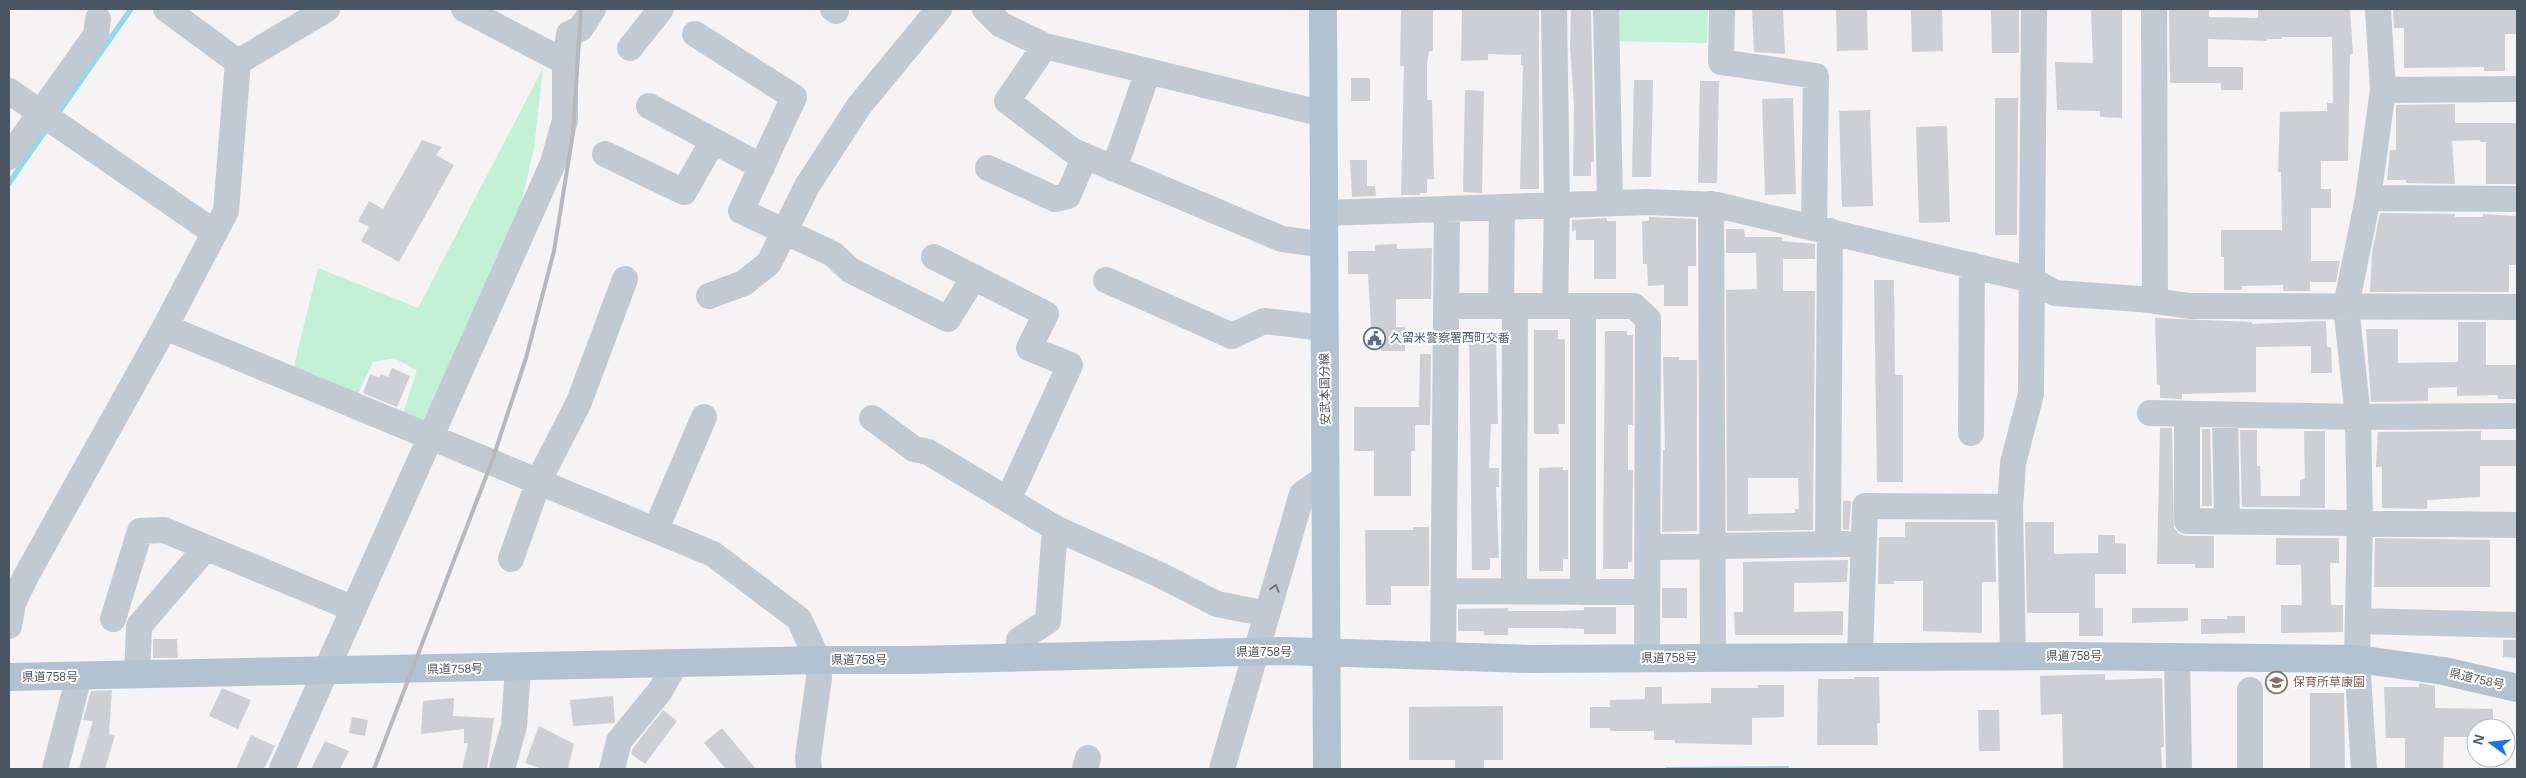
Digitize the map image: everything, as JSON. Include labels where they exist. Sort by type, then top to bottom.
[{"type":"main road","name":"安武本国分線","points":[[1323,9],[1327,769]]},
{"type":"main road","name":"県道758号","points":[[9,677],[518,668],[818,660],[1017,658],[1256,651],[1443,656],[1647,658],[2013,656],[2357,659],[2426,668],[2517,688]]},
{"type":"street","points":[[166,9],[238,62]]},
{"type":"street","points":[[238,62],[327,9]]},
{"type":"street","points":[[464,9],[565,62]]},
{"type":"street","points":[[630,48],[661,9]]},
{"type":"street","points":[[709,296],[744,283],[769,263],[808,186],[859,106],[939,9]]},
{"type":"street","points":[[984,9],[1000,24],[1045,46],[1324,114]]},
{"type":"street","points":[[1554,9],[1557,205],[1555,306]]},
{"type":"street","points":[[1606,9],[1610,203]]},
{"type":"street","points":[[1722,9],[1721,62],[1816,76],[1822,229],[1828,544]]},
{"type":"street","points":[[2013,656],[2010,507],[2013,463],[2031,394],[2034,9]]},
{"type":"street","points":[[2154,9],[2155,301]]},
{"type":"street","points":[[2364,769],[2357,659],[2360,523],[2358,417],[2346,306],[2368,198],[2383,90],[2378,9]]},
{"type":"street","points":[[9,157],[96,35],[98,12]]},
{"type":"street","points":[[282,769],[553,163],[565,120],[565,62],[569,34],[587,18]]},
{"type":"street","points":[[695,34],[794,97],[742,211],[832,254],[850,270],[948,320],[974,277]]},
{"type":"street","points":[[1045,46],[1007,101],[1073,151],[1282,239],[1325,245]]},
{"type":"street","points":[[9,626],[18,574],[164,327],[226,211],[238,62]]},
{"type":"street","points":[[1114,169],[1148,71]]},
{"type":"street","points":[[2383,90],[2517,89]]},
{"type":"street","points":[[9,92],[215,233]]},
{"type":"street","points":[[649,106],[762,167]]},
{"type":"street","points":[[605,154],[684,192],[714,141]]},
{"type":"street","points":[[988,168],[1055,199],[1068,196],[1085,156]]},
{"type":"street","points":[[2368,198],[2517,199]]},
{"type":"street","points":[[1325,213],[1610,203],[1712,204],[2032,280],[2055,293],[2155,301],[2190,306],[2517,307]]},
{"type":"street","points":[[1712,204],[1713,658]]},
{"type":"street","points":[[1502,207],[1508,306],[1514,591]]},
{"type":"street","points":[[1443,656],[1446,209]]},
{"type":"street","points":[[934,256],[1046,314],[1029,348],[1070,365],[1008,500]]},
{"type":"street","points":[[1971,433],[1972,265]]},
{"type":"street","points":[[511,559],[540,480],[579,402],[625,279]]},
{"type":"street","points":[[1106,280],[1232,336],[1264,321],[1324,328]]},
{"type":"street","points":[[1446,306],[1634,306],[1648,319],[1647,658]]},
{"type":"street","points":[[1583,306],[1583,592]]},
{"type":"street","points":[[164,327],[431,438],[540,480],[713,554],[799,619],[818,660],[819,678],[808,757],[809,769]]},
{"type":"street","points":[[2150,413],[2358,417],[2517,416]]},
{"type":"street","points":[[2187,414],[2187,521],[2517,525]]},
{"type":"street","points":[[2225,414],[2227,521]]},
{"type":"street","points":[[656,529],[704,417]]},
{"type":"street","points":[[872,418],[914,449],[928,452],[1055,528],[1158,574],[1217,604],[1267,614]]},
{"type":"street","points":[[1222,769],[1302,494],[1326,477]]},
{"type":"street","points":[[1860,657],[1866,506],[2010,507]]},
{"type":"street","points":[[1017,658],[1019,640],[1048,621],[1055,528]]},
{"type":"street","points":[[113,619],[140,531],[164,530],[354,609]]},
{"type":"street","points":[[1660,547],[1864,544]]},
{"type":"street","points":[[137,675],[139,626],[206,548]]},
{"type":"street","points":[[1444,591],[1647,592]]},
{"type":"street","points":[[2358,621],[2517,625]]},
{"type":"street","points":[[2177,657],[2179,769]]},
{"type":"street","points":[[612,769],[619,741],[660,691],[675,664]]},
{"type":"street","points":[[502,769],[514,726],[518,668]]},
{"type":"street","points":[[55,769],[79,676]]},
{"type":"street","points":[[2250,690],[2250,769]]},
{"type":"green space","points":[[1612,9],[1708,9],[1707,43],[1611,41]]},
{"type":"green space","points":[[543,68],[534,148],[521,204],[423,441],[398,428],[417,370],[394,358],[373,362],[352,406],[291,378],[318,268],[418,308]]},
{"type":"water","points":[[1789,766],[1789,769],[1666,769],[1666,767]]},
{"type":"building","points":[[1401,9],[1433,9],[1433,51],[1429,51],[1427,64],[1427,100],[1432,100],[1434,179],[1427,179],[1427,193],[1420,193],[1420,195],[1401,195],[1404,66],[1400,66]]},
{"type":"building","points":[[1462,9],[1539,9],[1539,189],[1520,189],[1523,65],[1521,65],[1521,55],[1488,54],[1488,60],[1461,61]]},
{"type":"building","points":[[1571,9],[1591,9],[1594,162],[1591,162],[1591,176],[1573,176],[1574,105],[1570,46]]},
{"type":"building","points":[[1752,9],[1783,9],[1785,54],[1754,52]]},
{"type":"building","points":[[1836,9],[1867,9],[1868,50],[1837,51]]},
{"type":"building","points":[[1911,9],[1942,9],[1943,51],[1912,52]]},
{"type":"building","points":[[1991,9],[2019,9],[2019,53],[1992,53]]},
{"type":"building","points":[[2091,9],[2122,9],[2122,118],[2100,117],[2100,111],[2057,110],[2055,62],[2093,63]]},
{"type":"building","points":[[2169,9],[2209,9],[2209,17],[2258,18],[2258,9],[2350,9],[2353,54],[2350,54],[2348,161],[2321,161],[2321,189],[2331,189],[2331,208],[2311,208],[2311,261],[2340,261],[2336,282],[2310,282],[2310,291],[2283,291],[2283,285],[2242,286],[2242,290],[2224,290],[2224,257],[2221,257],[2221,230],[2282,230],[2281,172],[2278,172],[2280,112],[2327,111],[2327,103],[2333,103],[2332,37],[2282,37],[2282,39],[2267,39],[2267,41],[2208,39],[2208,67],[2243,67],[2243,90],[2221,90],[2221,83],[2170,83]]},
{"type":"building","points":[[2393,9],[2517,9],[2517,34],[2505,34],[2505,71],[2484,71],[2484,67],[2404,68],[2404,28],[2394,28]]},
{"type":"building","points":[[1351,78],[1370,78],[1370,101],[1351,101]]},
{"type":"building","points":[[1634,80],[1653,80],[1651,177],[1632,177]]},
{"type":"building","points":[[1700,81],[1719,81],[1717,183],[1698,183]]},
{"type":"building","points":[[1465,90],[1484,91],[1482,193],[1463,192]]},
{"type":"building","points":[[1793,98],[1796,194],[1765,195],[1762,99]]},
{"type":"building","points":[[1995,98],[2018,98],[2017,235],[1995,235]]},
{"type":"building","points":[[2455,104],[2455,123],[2517,123],[2517,184],[2486,184],[2486,142],[2480,142],[2480,140],[2452,141],[2455,184],[2406,183],[2406,180],[2387,180],[2390,150],[2396,150],[2396,105]]},
{"type":"building","points":[[1870,110],[1873,206],[1842,207],[1839,111]]},
{"type":"building","points":[[1947,126],[1950,222],[1919,223],[1916,127]]},
{"type":"building","points":[[422,140],[442,147],[436,155],[454,165],[399,262],[361,241],[369,227],[358,221],[369,201],[383,209]]},
{"type":"building","points":[[1350,160],[1367,160],[1367,186],[1375,186],[1376,196],[1352,197]]},
{"type":"building","points":[[2380,213],[2455,214],[2455,217],[2483,217],[2483,214],[2517,216],[2517,265],[2509,265],[2509,292],[2370,292],[2372,253]]},
{"type":"building","points":[[1649,217],[1696,219],[1696,266],[1688,266],[1688,306],[1664,306],[1664,285],[1648,286],[1647,264],[1643,264],[1642,221],[1649,221]]},
{"type":"building","points":[[1607,218],[1607,221],[1616,221],[1616,279],[1594,279],[1594,240],[1576,240],[1576,230],[1572,231],[1572,220]]},
{"type":"building","points":[[1726,229],[1744,229],[1745,237],[1782,237],[1782,241],[1815,244],[1815,259],[1783,259],[1783,291],[1815,291],[1813,530],[1727,531],[1726,290],[1757,289],[1756,253],[1726,253]],"holes":[[[1748,478],[1798,478],[1799,509],[1795,509],[1795,513],[1748,514]]]},
{"type":"building","points":[[1397,244],[1397,249],[1432,248],[1431,299],[1396,299],[1396,327],[1405,327],[1405,351],[1381,351],[1381,344],[1372,344],[1368,274],[1348,274],[1348,251],[1375,251],[1375,245]]},
{"type":"building","points":[[1874,280],[1894,280],[1895,375],[1903,375],[1903,482],[1877,482]]},
{"type":"building","points":[[2155,318],[2252,322],[2252,324],[2326,321],[2327,347],[2331,347],[2332,373],[2311,373],[2311,346],[2256,347],[2256,392],[2182,394],[2182,399],[2160,398],[2160,385],[2157,384]]},
{"type":"building","points":[[2458,322],[2486,322],[2486,365],[2517,365],[2517,399],[2498,399],[2498,395],[2457,396],[2457,387],[2428,388],[2428,401],[2371,402],[2366,329],[2398,329],[2398,363],[2458,362]]},
{"type":"building","points":[[1534,330],[1558,330],[1558,339],[1565,339],[1565,424],[1558,424],[1559,434],[1534,434]]},
{"type":"building","points":[[1605,331],[1627,331],[1627,335],[1633,335],[1633,425],[1628,425],[1628,470],[1633,470],[1632,562],[1628,562],[1628,569],[1603,569]]},
{"type":"building","points":[[1469,334],[1496,336],[1498,424],[1491,424],[1489,468],[1499,468],[1499,487],[1496,487],[1499,558],[1490,558],[1490,570],[1472,570]]},
{"type":"building","points":[[1420,354],[1431,354],[1430,425],[1415,425],[1415,451],[1411,451],[1411,496],[1374,496],[1374,451],[1354,451],[1354,407],[1419,407]]},
{"type":"building","points":[[1663,357],[1679,357],[1679,360],[1697,360],[1697,531],[1662,532],[1663,450],[1665,450]]},
{"type":"building","points":[[392,368],[410,376],[397,407],[363,393],[370,374],[379,378],[381,374],[388,377]]},
{"type":"building","points":[[2160,428],[2172,428],[2174,528],[2179,534],[2186,536],[2214,536],[2214,568],[2195,568],[2195,564],[2157,564]]},
{"type":"building","points":[[2202,429],[2210,429],[2212,506],[2202,506]]},
{"type":"building","points":[[2240,430],[2257,430],[2257,466],[2260,466],[2261,496],[2300,496],[2300,480],[2305,479],[2304,431],[2325,431],[2325,508],[2242,507]]},
{"type":"building","points":[[2481,431],[2481,440],[2517,440],[2517,466],[2480,466],[2480,497],[2427,500],[2427,509],[2382,508],[2382,467],[2376,467],[2378,432]]},
{"type":"building","points":[[1563,467],[1563,470],[1568,470],[1568,559],[1563,559],[1563,571],[1539,571],[1539,468]]},
{"type":"building","points":[[1843,501],[1851,501],[1849,530],[1843,529]]},
{"type":"building","points":[[1905,522],[1995,522],[1996,582],[1982,582],[1982,633],[1923,631],[1923,581],[1894,581],[1894,584],[1878,584],[1879,537],[1905,537]]},
{"type":"building","points":[[2025,522],[2054,522],[2054,554],[2098,553],[2098,535],[2115,535],[2115,543],[2126,544],[2126,574],[2095,574],[2095,608],[2103,608],[2103,636],[2079,636],[2079,613],[2027,613]]},
{"type":"building","points":[[1413,527],[1429,527],[1429,586],[1391,586],[1391,605],[1366,605],[1365,530],[1413,530]]},
{"type":"building","points":[[2276,538],[2339,538],[2339,563],[2330,563],[2331,605],[2343,605],[2343,632],[2281,633],[2281,605],[2302,605],[2301,565],[2276,565]]},
{"type":"building","points":[[2375,538],[2490,540],[2490,587],[2374,587]]},
{"type":"building","points":[[1848,560],[1847,582],[1794,583],[1794,612],[1843,611],[1843,635],[1735,635],[1734,612],[1743,612],[1743,562]]},
{"type":"building","points":[[1662,588],[1687,588],[1687,618],[1662,618]]},
{"type":"building","points":[[1584,607],[1616,607],[1616,634],[1584,634],[1584,629],[1561,628],[1508,628],[1508,635],[1484,635],[1484,631],[1458,631],[1458,609],[1508,608],[1508,611],[1561,611],[1584,610]]},
{"type":"building","points":[[2132,608],[2188,608],[2188,621],[2132,623]]},
{"type":"building","points":[[2227,616],[2245,616],[2245,633],[2201,634],[2201,619],[2227,619]]},
{"type":"building","points":[[153,639],[177,639],[178,658],[153,658]]},
{"type":"building","points":[[2503,640],[2517,640],[2517,658],[2503,657]]},
{"type":"building","points":[[2105,674],[2105,680],[2162,678],[2164,747],[2161,747],[2162,769],[2063,769],[2062,714],[2041,715],[2040,676]]},
{"type":"building","points":[[1854,677],[1879,677],[1880,723],[1877,723],[1878,745],[1817,745],[1818,679],[1854,679]]},
{"type":"building","points":[[2419,683],[2435,686],[2435,708],[2493,709],[2493,718],[2466,718],[2466,737],[2444,737],[2443,769],[2405,769],[2405,738],[2386,738],[2384,687],[2419,687]]},
{"type":"building","points":[[1758,685],[1784,685],[1784,717],[1752,718],[1752,745],[1675,743],[1675,740],[1654,740],[1654,731],[1610,731],[1610,728],[1590,728],[1590,707],[1610,707],[1610,700],[1645,699],[1645,687],[1662,687],[1662,704],[1711,703],[1711,688],[1758,688]]},
{"type":"building","points":[[222,688],[251,700],[238,729],[209,716]]},
{"type":"building","points":[[112,690],[109,734],[115,735],[105,769],[79,769],[93,721],[83,720],[91,691]]},
{"type":"building","points":[[2310,693],[2344,693],[2345,769],[2310,769]]},
{"type":"building","points":[[613,696],[615,723],[573,726],[570,700]]},
{"type":"building","points":[[454,698],[453,716],[494,718],[487,769],[462,769],[468,743],[464,743],[464,729],[421,734],[423,701]]},
{"type":"building","points":[[1503,706],[1503,760],[1484,760],[1484,769],[1455,769],[1455,760],[1409,760],[1409,707]]},
{"type":"building","points":[[663,710],[677,721],[645,764],[631,754],[633,748]]},
{"type":"building","points":[[1978,710],[1999,710],[2000,751],[1979,751]]},
{"type":"building","points":[[352,717],[368,720],[365,736],[349,733]]},
{"type":"building","points":[[539,726],[574,744],[568,769],[542,769],[525,763]]},
{"type":"building","points":[[722,728],[756,769],[726,769],[704,743]]},
{"type":"building","points":[[251,735],[275,746],[264,769],[236,769]]},
{"type":"building","points":[[325,741],[349,751],[340,769],[311,769]]},
{"type":"waterway","points":[[56,116],[131,9]]},
{"type":"waterway","points":[[9,183],[48,127]]},
{"type":"railway","points":[[374,769],[492,461],[526,358],[554,251],[573,133],[581,9]]},
{"type":"place","name":"久留米警察署西町交番","points":[[1374,338]]},
{"type":"place","name":"保育所草康園","points":[[2277,682]]}]
